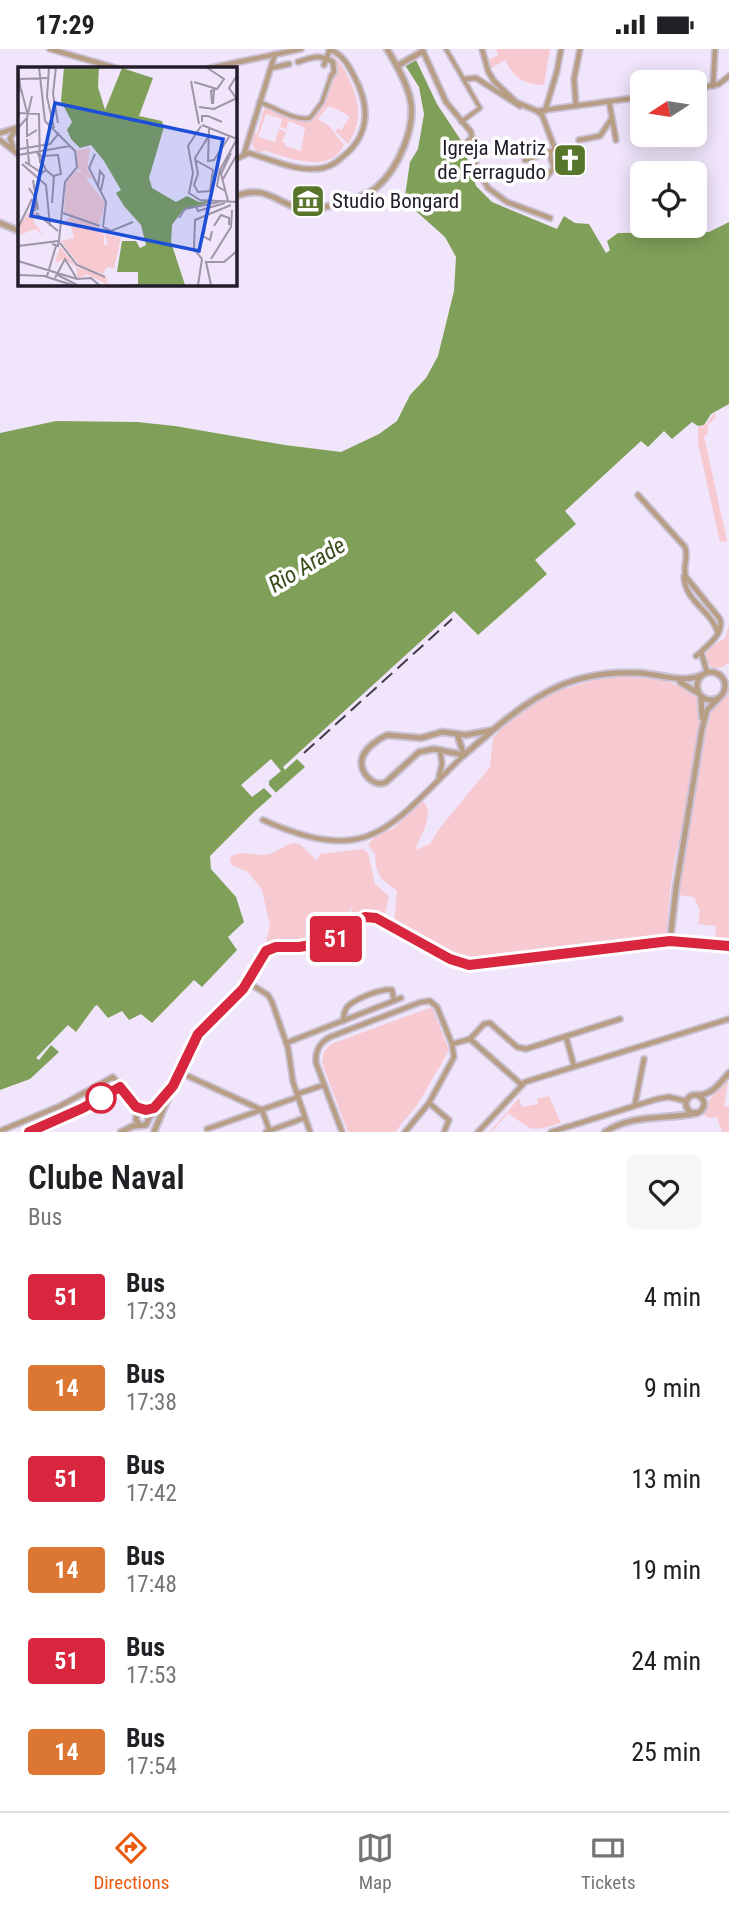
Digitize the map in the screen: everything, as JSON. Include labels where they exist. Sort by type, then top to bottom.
[{"type":"street","points":[[50,49],[113,67]]},
{"type":"street","points":[[216,67],[301,49]]},
{"type":"street","points":[[236,159],[249,153],[299,168],[312,169],[334,164],[352,150],[364,130],[365,99],[351,69],[342,57],[329,49],[324,65]]},
{"type":"street","points":[[236,196],[257,190],[294,207],[311,209],[370,192],[379,185],[395,163],[409,125],[410,98],[387,49]]},
{"type":"street","points":[[446,49],[480,108],[461,122]]},
{"type":"street","points":[[482,49],[488,71],[494,81],[527,108]]},
{"type":"street","points":[[545,111],[561,49]]},
{"type":"street","points":[[576,106],[573,79],[580,49]]},
{"type":"street","points":[[713,86],[715,49]]},
{"type":"street","points":[[397,66],[421,51],[446,102],[471,132],[477,167],[488,188],[507,202],[550,218]]},
{"type":"street","points":[[244,155],[275,54]]},
{"type":"street","points":[[259,102],[304,120],[310,118],[322,102],[334,72],[333,62],[312,56],[299,62]]},
{"type":"street","points":[[271,68],[289,64]]},
{"type":"street","points":[[707,87],[729,76]]},
{"type":"street","points":[[464,79],[475,78],[517,106],[537,111],[630,99]]},
{"type":"street","points":[[612,101],[612,118],[617,140]]},
{"type":"street","points":[[525,160],[555,149],[542,115],[537,111]]},
{"type":"street","points":[[579,140],[600,136],[612,118]]},
{"type":"street","points":[[0,133],[18,127]]},
{"type":"street","points":[[13,149],[10,138],[18,127]]},
{"type":"street","points":[[0,140],[18,154]]},
{"type":"street","points":[[546,177],[554,168],[549,152]]},
{"type":"street","points":[[0,223],[18,231]]},
{"type":"street","points":[[638,495],[685,547],[687,558],[684,572],[720,619],[722,628],[696,656]]},
{"type":"street","points":[[702,652],[705,674],[697,683],[702,729]]},
{"type":"street","points":[[262,820],[321,839],[337,842],[358,841],[384,829],[515,710],[544,692],[572,681],[609,673],[641,673],[689,680],[716,673],[725,681],[724,693],[707,710],[702,729],[670,941]]},
{"type":"street","points":[[667,678],[689,685],[709,701],[718,699]]},
{"type":"street","points":[[464,755],[428,749],[419,752],[383,785],[373,782],[362,765],[365,753],[387,735],[421,738],[442,732],[480,734],[493,730]]},
{"type":"street","points":[[457,734],[464,755]]},
{"type":"street","points":[[439,779],[442,764],[440,750]]},
{"type":"street","points":[[153,1132],[198,1034],[248,983],[270,949],[329,942],[365,917],[376,918],[450,959],[469,965],[670,941],[729,946]]},
{"type":"street","points":[[248,983],[270,998],[286,1043],[310,1132]]},
{"type":"street","points":[[343,1021],[344,1012],[350,1005],[382,991],[392,991],[394,1001]]},
{"type":"street","points":[[286,1043],[401,998]]},
{"type":"street","points":[[342,1132],[315,1056],[320,1044],[421,1002],[430,1001],[435,1003],[452,1044],[454,1057],[429,1103],[405,1132]]},
{"type":"street","points":[[452,1044],[470,1039],[487,1023],[494,1025],[522,1049],[620,1019]]},
{"type":"street","points":[[478,1132],[522,1085],[729,1019]]},
{"type":"street","points":[[566,1037],[575,1067]]},
{"type":"street","points":[[470,1039],[522,1085]]},
{"type":"street","points":[[635,1104],[644,1059]]},
{"type":"street","points":[[179,1072],[262,1110]]},
{"type":"street","points":[[605,1132],[619,1123],[632,1120],[674,1118],[697,1113],[729,1073]]},
{"type":"street","points":[[0,1131],[13,1129],[113,1077],[136,1107],[144,1110],[150,1119],[153,1132]]},
{"type":"street","points":[[207,1129],[324,1085]]},
{"type":"street","points":[[140,1125],[135,1120],[135,1115],[158,1105],[173,1086]]},
{"type":"street","points":[[30,1132],[83,1108],[120,1087]]},
{"type":"street","points":[[674,1118],[692,1095],[704,1095],[716,1088]]},
{"type":"street","points":[[698,1095],[703,1098],[704,1107]]},
{"type":"street","points":[[551,1132],[635,1104],[669,1097],[686,1104],[692,1113],[697,1113]]},
{"type":"street","points":[[121,1132],[146,1125],[167,1099]]},
{"type":"street","points":[[429,1103],[449,1120],[444,1132]]},
{"type":"street","points":[[262,1110],[268,1132],[305,1118]]},
{"type":"shaded area","points":[[496,49],[550,49],[544,85],[520,79],[505,60],[490,69],[488,60],[498,55]]},
{"type":"shaded area","points":[[329,54],[342,66],[357,101],[358,118],[348,144],[335,131],[338,128],[341,130],[350,117],[328,106],[318,119],[329,126],[344,145],[329,160],[307,162],[263,150],[261,153],[256,152],[251,141],[253,133],[257,134],[265,105],[281,113],[279,115],[301,120],[308,120],[319,112],[332,76],[336,74],[335,61]],"holes":[[[266,114],[282,119],[280,127],[286,129],[289,121],[305,128],[301,151],[285,146],[286,143],[282,142],[286,132],[279,129],[275,142],[258,137]]]},
{"type":"shaded area","points":[[714,413],[716,417],[708,425],[707,435],[704,436],[727,541],[720,542],[698,443],[698,427],[706,425]]},
{"type":"shaded area","points":[[729,625],[729,662],[723,667],[712,668],[705,658],[705,651],[725,638]]},
{"type":"shaded area","points":[[618,677],[672,683],[690,692],[698,700],[698,744],[672,877],[666,936],[586,950],[545,950],[479,960],[446,953],[394,923],[397,891],[381,878],[376,867],[375,854],[368,845],[375,836],[394,828],[419,802],[424,802],[428,813],[426,826],[415,850],[430,844],[439,829],[490,767],[493,738],[511,719],[551,693],[595,680]]},
{"type":"shaded area","points":[[729,693],[729,940],[715,938],[716,926],[698,924],[700,911],[694,897],[679,895],[708,714]]},
{"type":"shaded area","points":[[294,843],[301,845],[317,861],[320,854],[363,849],[368,853],[375,884],[389,896],[385,913],[369,912],[354,919],[350,906],[349,924],[319,941],[301,944],[266,942],[270,926],[262,890],[248,872],[231,865],[230,858],[241,853],[267,855]]},
{"type":"shaded area","points":[[432,1007],[449,1050],[418,1104],[395,1132],[348,1132],[322,1063],[324,1052],[331,1044]]},
{"type":"shaded area","points":[[729,1076],[724,1106],[729,1107],[729,1132],[722,1132],[717,1117],[709,1118],[703,1114],[710,1099]]},
{"type":"shaded area","points":[[549,1096],[561,1123],[533,1129],[508,1113],[490,1132],[519,1098],[522,1107],[538,1104],[537,1099]]},
{"type":"water","name":"Rio Arade","points":[[416,60],[437,104],[462,142],[476,186],[492,202],[557,229],[564,216],[575,223],[589,224],[606,253],[610,250],[607,241],[618,233],[630,233],[630,238],[707,238],[707,232],[729,222],[729,404],[711,414],[704,425],[698,426],[692,422],[672,439],[664,431],[648,447],[641,441],[565,511],[576,524],[535,560],[547,574],[478,635],[454,611],[283,767],[285,770],[297,759],[305,767],[210,856],[211,869],[236,897],[244,922],[228,937],[237,950],[202,987],[194,980],[152,1023],[141,1014],[129,1020],[122,1011],[108,1018],[95,1006],[76,1032],[68,1025],[36,1058],[39,1060],[51,1045],[59,1052],[30,1079],[0,1090],[0,433],[56,421],[137,422],[341,452],[379,434],[397,421],[410,395],[426,378],[438,356],[454,291],[456,257],[445,237],[409,205],[405,196],[410,162],[418,149],[424,114],[419,87],[405,65]]},
{"type":"pier","points":[[271,759],[281,771],[269,781],[269,785],[278,795],[274,798],[264,788],[252,797],[241,785]]},
{"type":"railway","points":[[304,753],[452,619]]},
{"type":"bus line","name":"51","points":[[29,1132],[83,1108],[120,1087],[136,1107],[146,1110],[154,1108],[173,1086],[187,1052],[198,1034],[243,989],[266,951],[276,947],[299,947],[329,942],[342,935],[361,918],[376,918],[450,959],[469,965],[670,941],[729,946]]},
{"type":"place","name":"Igreja Matriz de Ferragudo","points":[[570,160]]},
{"type":"place","name":"Studio Bongard","points":[[308,201]]}]
